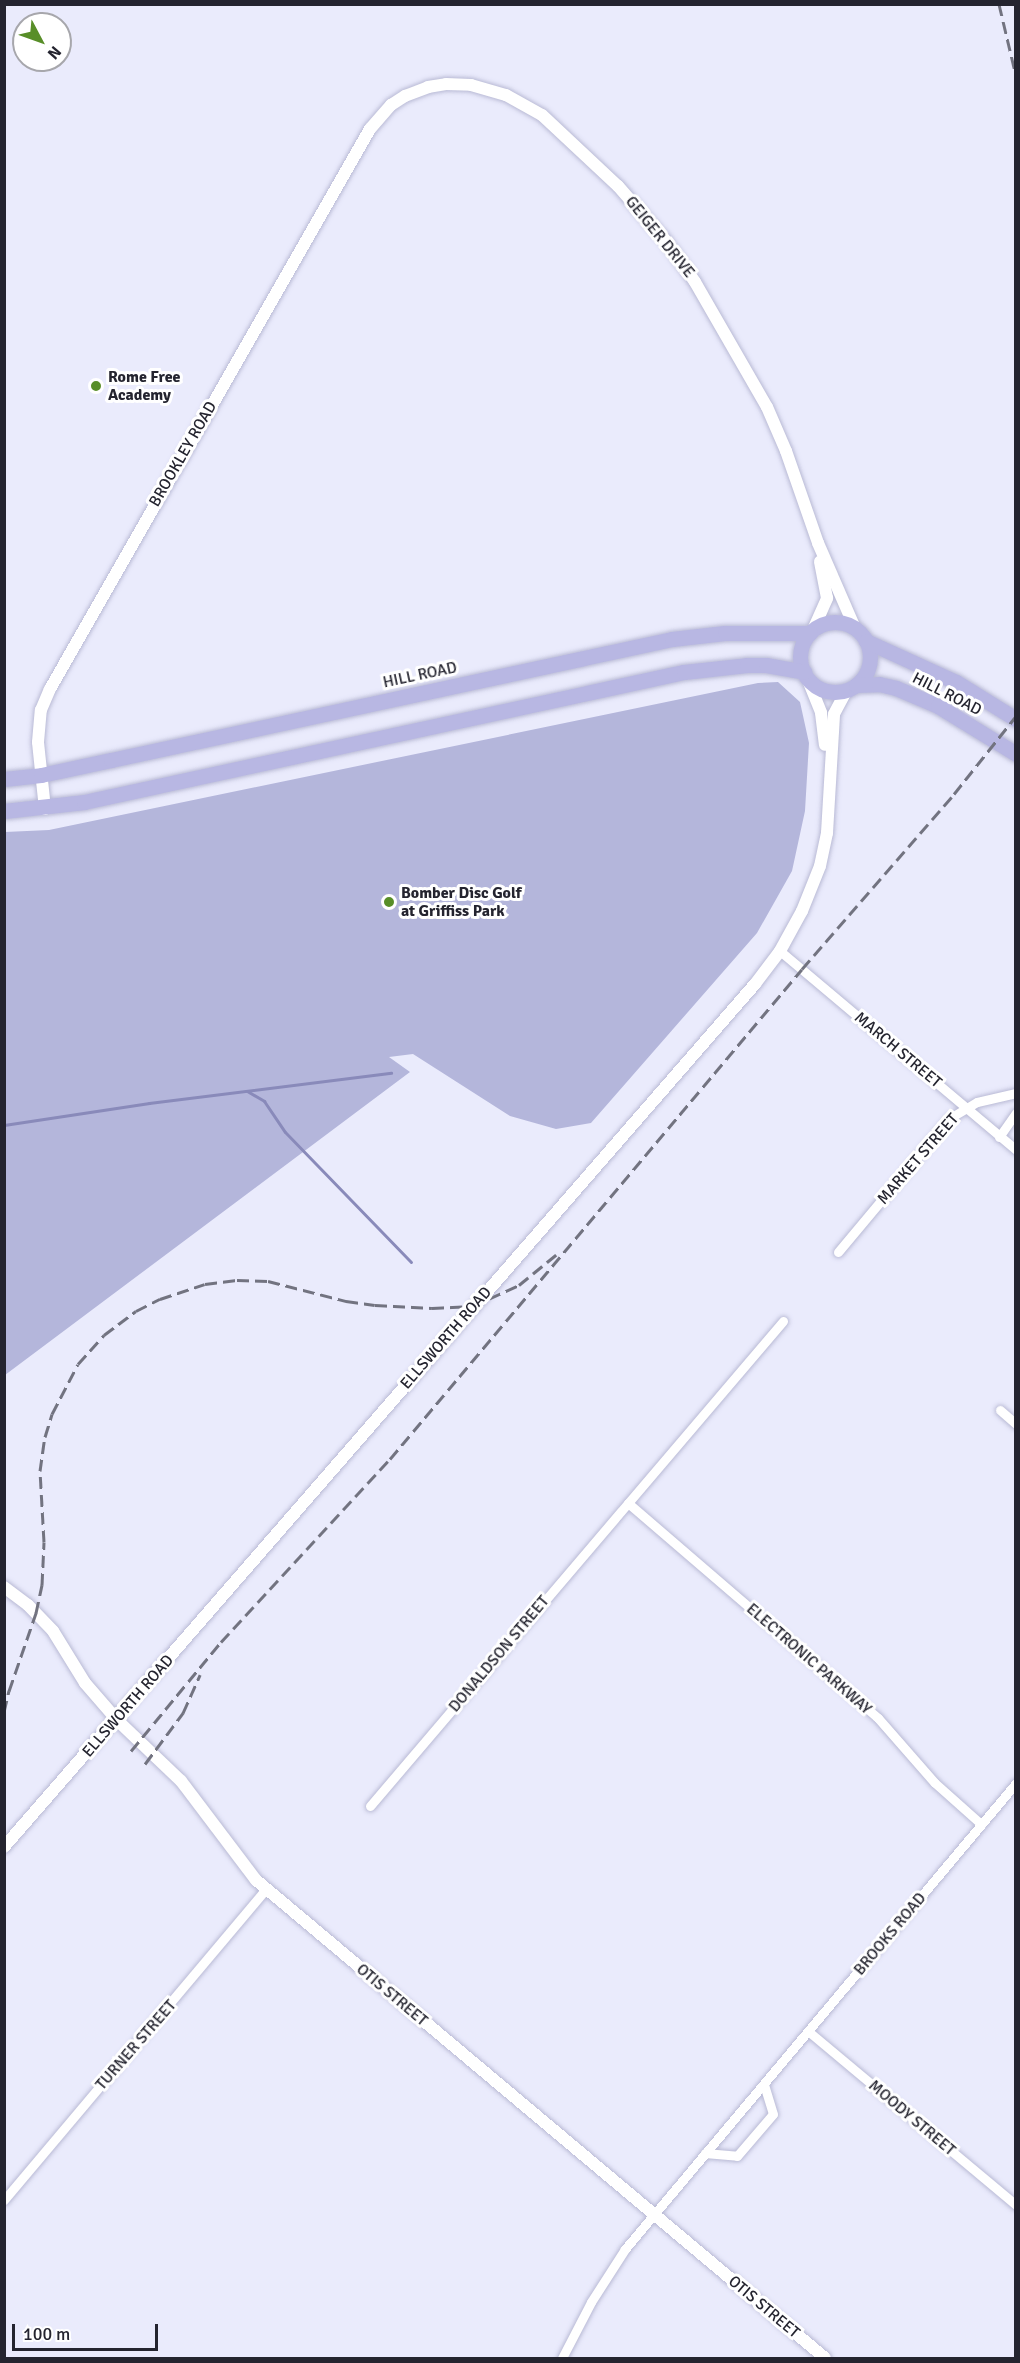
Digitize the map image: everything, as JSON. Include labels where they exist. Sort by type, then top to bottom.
[{"type":"main road","points":[[4,811],[45,809],[684,672],[766,665],[806,676],[826,691],[852,688],[868,669],[869,650],[866,641],[855,628],[834,622],[812,632],[801,652],[806,676]]},
{"type":"main road","name":"HILL ROAD","points":[[4,779],[41,775],[672,639],[726,633],[812,632]]},
{"type":"main road","name":"HILL ROAD","points":[[866,641],[956,682],[1016,719]]},
{"type":"main road","name":"HILL ROAD","points":[[852,688],[879,684],[927,702],[970,724],[1016,754]]},
{"type":"street","name":"GEIGER DRIVE","points":[[381,115],[405,96],[428,87],[446,84],[471,85],[506,95],[542,115],[613,181],[666,242],[695,282],[747,369],[786,451],[818,543],[855,628]]},
{"type":"street","name":"BROOKLEY ROAD","points":[[45,809],[38,742],[40,718],[50,689],[343,173],[381,115]]},
{"type":"street","name":"GEIGER DRIVE","points":[[812,632],[827,598],[818,543]]},
{"type":"street","name":"ELLSWORTH ROAD","points":[[806,676],[821,713],[830,800]]},
{"type":"street","name":"ELLSWORTH ROAD","points":[[4,1847],[117,1720],[480,1297],[755,984],[780,951],[815,883],[827,833],[834,714],[852,688]]},
{"type":"street","name":"MARCH STREET","points":[[780,951],[1016,1150]]},
{"type":"street","name":"MARKET STREET","points":[[838,1252],[950,1118],[965,1107],[1016,1093]]},
{"type":"street","points":[[999,1137],[1016,1113]]},
{"type":"street","points":[[628,1503],[783,1321]]},
{"type":"street","points":[[1000,1410],[1016,1424]]},
{"type":"street","name":"DONALDSON STREET","points":[[370,1806],[628,1503]]},
{"type":"street","name":"ELECTRONIC PARKWAY","points":[[628,1503],[878,1718],[934,1783],[981,1824]]},
{"type":"street","name":"OTIS STREET","points":[[4,1587],[28,1605],[53,1631],[85,1683],[117,1720],[181,1781],[243,1867],[266,1889],[825,2358]]},
{"type":"street","name":"BROOKS ROAD","points":[[562,2358],[572,2344],[604,2279],[654,2214],[1016,1783]]},
{"type":"street","name":"TURNER STREET","points":[[4,2200],[266,1889]]},
{"type":"street","name":"MOODY STREET","points":[[808,2031],[1016,2205]]},
{"type":"street","points":[[705,2152],[737,2156],[773,2114],[764,2084]]},
{"type":"street","points":[[572,2344],[574,2358]]},
{"type":"shaded area","name":"Bomber Disc Golf at Griffiss Park","points":[[778,682],[800,702],[809,743],[805,811],[792,871],[757,933],[591,1123],[556,1129],[510,1116],[413,1054],[389,1057],[410,1072],[5,1375],[5,832],[49,830],[758,683]]},
{"type":"waterway","points":[[4,1125],[149,1103],[391,1073]]},
{"type":"waterway","points":[[247,1091],[264,1101],[285,1132],[411,1262]]},
{"type":"railway","points":[[999,4],[1016,76]]},
{"type":"railway","points":[[131,1751],[221,1642],[390,1459],[802,969],[954,794],[1016,716]]},
{"type":"railway","points":[[4,1712],[36,1613],[42,1585],[44,1542],[40,1471],[45,1437],[52,1414],[78,1364],[104,1335],[136,1311],[160,1299],[205,1284],[237,1280],[268,1281],[346,1301],[375,1305],[432,1308],[473,1306],[519,1285],[557,1254]]},
{"type":"railway","points":[[145,1764],[183,1713],[200,1675]]},
{"type":"place","name":"Rome Free Academy","points":[[96,386]]},
{"type":"place","name":"Bomber Disc Golf at Griffiss Park","points":[[389,902]]}]
